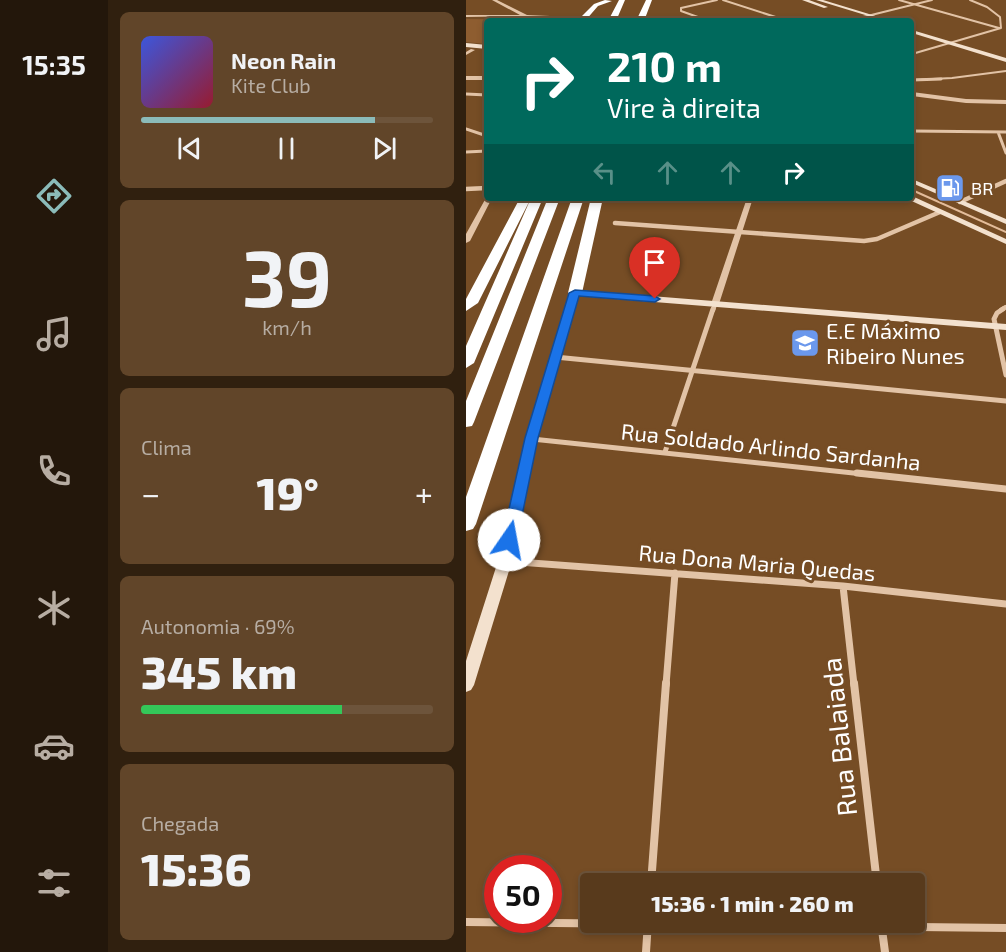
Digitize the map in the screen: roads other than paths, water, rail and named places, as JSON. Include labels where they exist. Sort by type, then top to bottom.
[{"type":"highway","points":[[603,11],[609,0]]},
{"type":"highway","points":[[578,18],[596,5],[609,0]]},
{"type":"highway","points":[[613,18],[622,0]]},
{"type":"highway","points":[[641,18],[649,0]]},
{"type":"highway","points":[[466,295],[511,201]]},
{"type":"highway","points":[[466,308],[471,303],[523,201]]},
{"type":"highway","points":[[466,363],[536,201]]},
{"type":"highway","points":[[466,423],[553,201]]},
{"type":"highway","points":[[466,524],[575,201]]},
{"type":"highway","points":[[575,293],[595,201]]},
{"type":"main road","points":[[804,0],[865,18]]},
{"type":"main road","points":[[818,0],[880,18]]},
{"type":"main road","points":[[914,28],[1006,55]]},
{"type":"main road","points":[[914,33],[1006,60]]},
{"type":"main road","points":[[466,49],[484,49]]},
{"type":"main road","points":[[466,49],[484,49]]},
{"type":"main road","points":[[914,182],[1006,222]]},
{"type":"main road","points":[[914,200],[1006,242]]},
{"type":"main road","points":[[466,685],[505,561],[532,438],[575,293],[1001,327]]},
{"type":"street","points":[[494,0],[527,16]]},
{"type":"street","points":[[701,18],[681,11],[681,8],[717,0]]},
{"type":"street","points":[[723,0],[779,18]]},
{"type":"street","points":[[899,0],[1001,28]]},
{"type":"street","points":[[858,18],[932,0]]},
{"type":"street","points":[[970,0],[982,0]]},
{"type":"street","points":[[975,1],[1000,17],[1001,28]]},
{"type":"street","points":[[466,16],[560,18]]},
{"type":"street","points":[[914,53],[1001,28]]},
{"type":"street","points":[[914,80],[952,78],[1006,70]]},
{"type":"street","points":[[466,78],[484,78]]},
{"type":"street","points":[[466,94],[484,95]]},
{"type":"street","points":[[914,94],[966,101],[1006,102]]},
{"type":"street","points":[[466,129],[484,135]]},
{"type":"street","points":[[914,131],[1006,132]]},
{"type":"street","points":[[998,132],[1006,153]]},
{"type":"street","points":[[466,152],[484,151]]},
{"type":"street","points":[[961,202],[1006,181]]},
{"type":"street","points":[[466,189],[484,188]]},
{"type":"street","points":[[466,241],[487,201]]},
{"type":"street","points":[[666,452],[749,201]]},
{"type":"street","points":[[615,223],[871,241],[940,212]]},
{"type":"street","points":[[466,221],[479,216]]},
{"type":"street","points":[[1006,307],[995,316],[1001,327],[1006,375]]},
{"type":"street","points":[[555,357],[1006,401]]},
{"type":"street","name":"Rua Soldado Arlindo Sardanha","points":[[532,438],[1006,489]]},
{"type":"street","name":"Rua Dona Maria Quedas","points":[[505,561],[843,586],[1006,604]]},
{"type":"street","points":[[652,873],[674,573]]},
{"type":"street","name":"Rua Balaiada","points":[[843,586],[876,873]]},
{"type":"street","points":[[466,922],[580,923]]},
{"type":"street","points":[[925,927],[1006,928]]},
{"type":"street","points":[[646,952],[647,933]]},
{"type":"street","points":[[883,933],[885,952]]},
{"type":"waterway","points":[[914,191],[1006,232]]},
{"type":"place","name":"BR","points":[[950,188]]},
{"type":"place","name":"E.E Máximo Ribeiro Nunes","points":[[805,343]]}]
